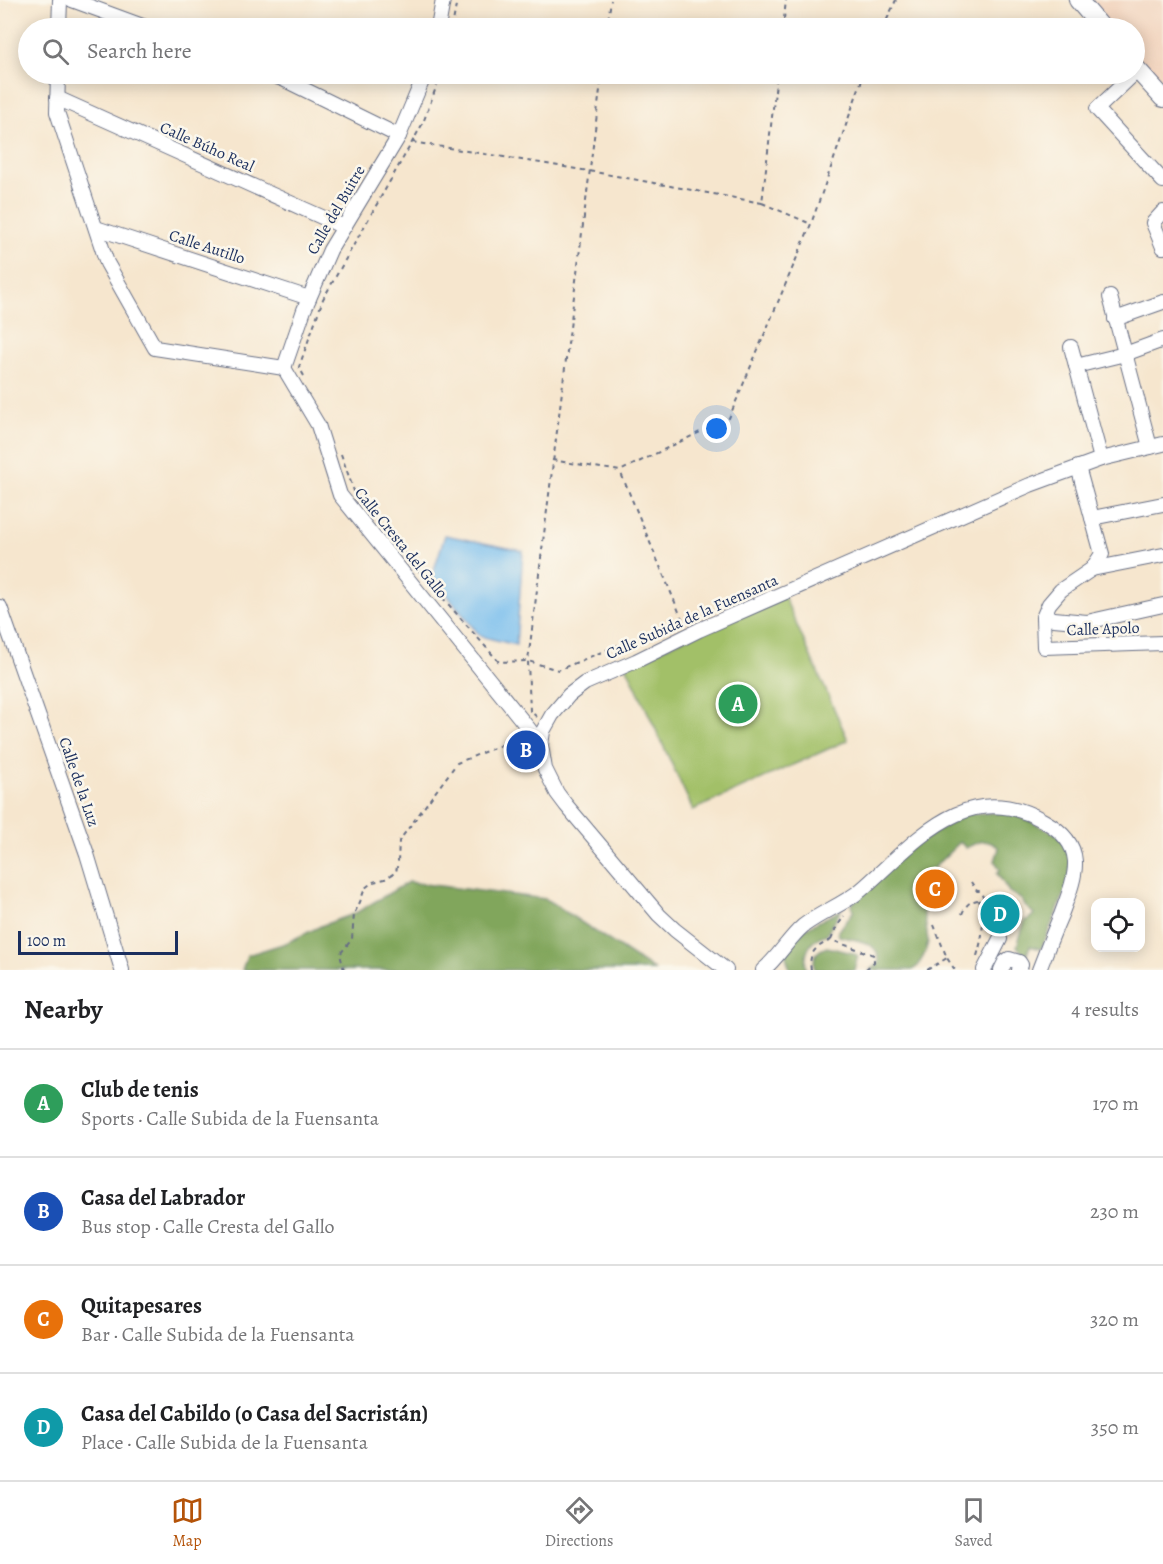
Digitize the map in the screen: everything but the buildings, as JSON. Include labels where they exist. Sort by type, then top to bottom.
[{"type":"main road","points":[[1078,0],[1093,18]]},
{"type":"main road","points":[[1145,78],[1163,98]]},
{"type":"street","points":[[59,18],[60,0]]},
{"type":"street","points":[[72,0],[121,18]]},
{"type":"street","points":[[439,18],[442,0]]},
{"type":"street","points":[[58,84],[57,112],[107,263],[155,348],[284,368]]},
{"type":"street","points":[[293,84],[399,136]]},
{"type":"street","name":"Calle del Buitre","points":[[284,368],[309,298],[330,250],[399,136],[421,84]]},
{"type":"street","points":[[1121,84],[1097,110],[1163,181]]},
{"type":"street","name":"Calle Búho Real","points":[[57,98],[344,226]]},
{"type":"street","points":[[1163,212],[1153,223],[1163,247]]},
{"type":"street","name":"Calle Autillo","points":[[96,228],[309,298]]},
{"type":"street","points":[[1110,297],[1125,354],[1156,446]]},
{"type":"street","points":[[1115,319],[1163,302]]},
{"type":"street","points":[[1076,366],[1125,354],[1163,340]]},
{"type":"street","points":[[1071,346],[1101,459]]},
{"type":"street","name":"Calle Cresta del Gallo","points":[[284,368],[318,425],[340,495],[541,745]]},
{"type":"street","name":"Calle Subida de la Fuensanta","points":[[726,970],[659,915],[566,805],[545,769],[541,745],[543,731],[552,715],[569,696],[585,683],[699,630],[1030,485],[1101,459],[1156,446]]},
{"type":"street","points":[[1078,467],[1102,554],[1092,570]]},
{"type":"street","points":[[1092,518],[1163,504]]},
{"type":"street","points":[[1163,555],[1092,570],[1061,590],[1049,604],[1043,618],[1087,622],[1163,605]]},
{"type":"street","name":"Calle de la Luz","points":[[0,607],[87,854],[122,970]]},
{"type":"street","name":"Calle Apolo","points":[[1043,618],[1044,647],[1163,643]]},
{"type":"street","points":[[763,970],[804,926],[844,902],[934,826],[953,815],[976,807],[991,806],[1028,813],[1061,832],[1071,846],[1075,861],[1073,883],[1039,970]]},
{"type":"street","points":[[980,964],[1000,939]]},
{"type":"street","points":[[1001,970],[1009,959],[1021,965],[1019,970]]},
{"type":"path","points":[[454,18],[457,0]]},
{"type":"path","points":[[608,18],[611,0]]},
{"type":"path","points":[[784,18],[786,0]]},
{"type":"path","points":[[888,18],[896,0]]},
{"type":"path","points":[[304,377],[299,367],[323,299],[423,123],[437,84]]},
{"type":"path","points":[[547,724],[530,711],[528,661],[601,84]]},
{"type":"path","points":[[762,203],[776,84]]},
{"type":"path","points":[[552,460],[620,471],[729,418],[811,224],[860,84]]},
{"type":"path","points":[[412,142],[589,171],[762,203],[811,224]]},
{"type":"path","points":[[341,454],[355,494]]},
{"type":"path","points":[[384,528],[499,662],[528,661],[558,670],[682,619],[620,471]]},
{"type":"path","points":[[344,970],[340,954],[352,939],[354,914],[365,888],[396,872],[399,841],[457,763],[516,739],[529,729]]},
{"type":"path","points":[[971,882],[977,891],[980,891],[1000,939]]},
{"type":"path","points":[[962,914],[965,906],[972,901],[984,899]]},
{"type":"path","points":[[979,900],[983,920],[980,964]]},
{"type":"path","points":[[831,940],[847,912],[844,902]]},
{"type":"path","points":[[934,925],[947,958],[955,970]]},
{"type":"path","points":[[811,970],[813,952],[821,944],[831,940],[874,955],[874,962],[865,970]]},
{"type":"path","points":[[927,970],[947,958]]},
{"type":"shaded area","points":[[1078,0],[1163,0],[1163,86],[1145,73],[1145,18],[1093,18]]},
{"type":"green space","points":[[783,594],[848,740],[693,810],[626,665]]},
{"type":"green space","points":[[1010,812],[1059,835],[1071,860],[1069,883],[1041,949],[1030,946],[1026,957],[1017,946],[1025,920],[1034,914],[1022,900],[1009,892],[997,873],[1000,870],[995,861],[999,848],[987,841],[966,848],[960,842],[924,877],[919,888],[928,942],[918,966],[912,970],[870,970],[879,964],[876,950],[866,943],[839,936],[838,932],[853,912],[852,904],[909,849],[965,814]]},
{"type":"green space","points":[[408,882],[546,899],[654,970],[242,970],[247,955],[286,943],[323,925],[354,914]]},
{"type":"green space","points":[[841,910],[827,934],[818,938],[808,948],[805,961],[806,970],[790,970],[785,953],[804,929]]},
{"type":"green space","points":[[827,947],[858,956],[854,970],[814,970],[816,955]]},
{"type":"water","points":[[445,535],[523,551],[516,645],[480,636],[432,576]]},
{"type":"place","name":"Club de tenis","points":[[738,704]]},
{"type":"place","name":"Casa del Labrador","points":[[526,750]]},
{"type":"place","name":"Quitapesares","points":[[935,889]]},
{"type":"place","name":"Casa del Cabildo (o Casa del Sacristán)","points":[[1000,914]]}]
